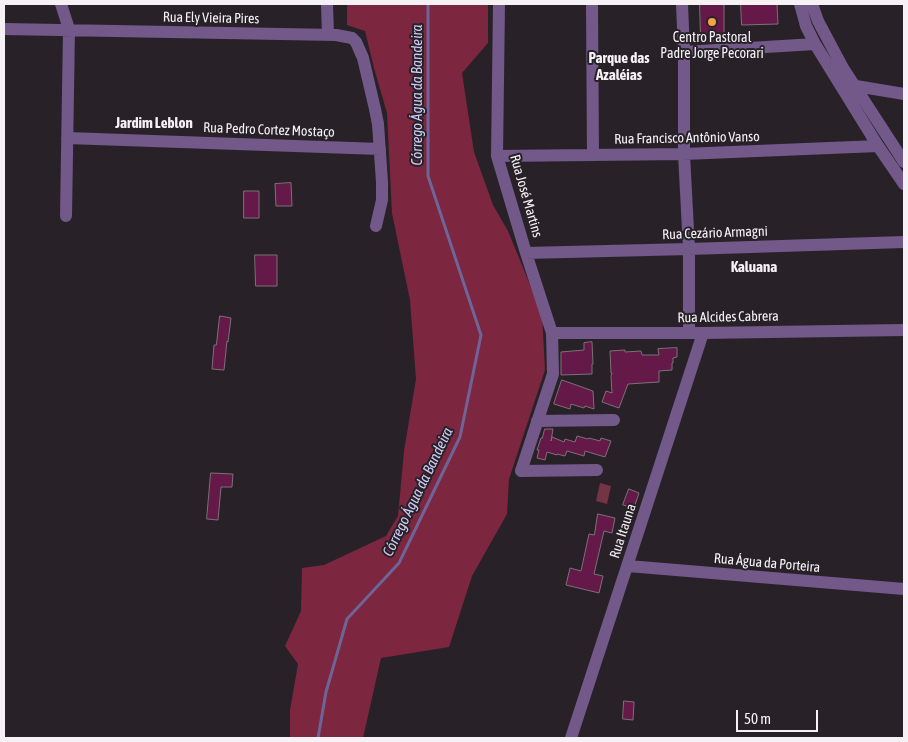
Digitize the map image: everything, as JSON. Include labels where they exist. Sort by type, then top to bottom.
[{"type":"street","points":[[62,4],[69,29],[66,216]]},
{"type":"street","points":[[327,4],[328,35]]},
{"type":"street","name":"Rua José Martins","points":[[499,4],[497,156],[552,333],[552,374],[520,470],[597,470]]},
{"type":"street","points":[[592,4],[593,155]]},
{"type":"street","points":[[682,4],[684,154],[689,249],[689,333]]},
{"type":"street","points":[[800,4],[815,44],[878,146],[904,184]]},
{"type":"street","points":[[812,4],[823,33],[854,86],[904,162]]},
{"type":"street","name":"Rua Ely Vieira Pires","points":[[4,29],[328,35],[352,38],[360,50],[369,79],[378,124],[382,200],[376,226]]},
{"type":"street","points":[[684,52],[815,44]]},
{"type":"street","points":[[840,85],[904,94]]},
{"type":"street","name":"Rua Pedro Cortez Mostaço","points":[[67,138],[380,149]]},
{"type":"street","name":"Rua Francisco Antônio Vanso","points":[[497,156],[684,154],[878,146]]},
{"type":"street","name":"Rua Cezário Armagni","points":[[526,253],[904,242]]},
{"type":"street","name":"Rua Alcides Cabrera","points":[[552,333],[904,330]]},
{"type":"street","name":"Rua Itauna","points":[[571,738],[703,333]]},
{"type":"street","points":[[537,421],[614,420]]},
{"type":"street","name":"Rua Água da Porteira","points":[[628,566],[904,590]]},
{"type":"shaded area","points":[[347,4],[488,4],[488,43],[462,73],[474,152],[493,205],[508,231],[542,314],[545,370],[509,479],[507,514],[472,576],[449,647],[381,658],[363,738],[290,738],[290,710],[298,664],[285,646],[301,611],[302,568],[324,565],[386,536],[398,516],[404,451],[416,379],[410,300],[392,213],[387,113],[365,31],[347,25]]},
{"type":"shaded area","points":[[600,483],[611,486],[607,504],[596,501]]},
{"type":"building","name":"Centro Pastoral Padre Jorge Pecorari","points":[[700,4],[724,4],[724,41],[701,41]]},
{"type":"building","points":[[741,4],[777,4],[778,24],[742,25]]},
{"type":"building","points":[[291,183],[292,206],[276,206],[275,184]]},
{"type":"building","points":[[244,191],[259,191],[259,218],[244,218]]},
{"type":"building","points":[[255,255],[277,255],[277,286],[256,286]]},
{"type":"building","points":[[220,316],[231,318],[224,370],[212,369],[214,345],[216,345]]},
{"type":"building","points":[[592,342],[592,374],[561,375],[561,352],[584,350],[584,343]]},
{"type":"building","points":[[677,348],[677,357],[673,358],[672,370],[659,371],[659,382],[628,384],[619,408],[602,402],[606,391],[612,393],[610,351],[641,351],[642,355],[659,355],[658,349]]},
{"type":"building","points":[[562,380],[593,391],[594,409],[571,404],[570,409],[554,404]]},
{"type":"building","points":[[545,429],[553,429],[551,441],[552,437],[564,442],[565,439],[575,442],[577,436],[600,441],[601,438],[611,441],[605,457],[585,451],[584,456],[567,451],[565,456],[547,452],[545,460],[537,458],[539,450],[537,450]]},
{"type":"building","points":[[211,473],[233,474],[232,487],[221,487],[218,520],[207,519]]},
{"type":"building","points":[[629,489],[639,493],[634,508],[623,505]]},
{"type":"building","points":[[598,514],[615,518],[612,533],[604,531],[594,574],[603,576],[599,593],[566,585],[570,568],[581,571],[589,534],[594,535]]},
{"type":"building","points":[[624,701],[634,702],[633,720],[623,719]]},
{"type":"waterway","name":"Córrego Água da Bandeira","points":[[318,738],[326,692],[347,619],[399,563],[460,437],[481,335],[428,176],[428,4]]},
{"type":"place","name":"Centro Pastoral Padre Jorge Pecorari","points":[[712,22]]},
{"type":"district","name":"Parque das Azaléias","points":[[619,66]]},
{"type":"district","name":"Jardim Leblon","points":[[154,123]]},
{"type":"district","name":"Kaluana","points":[[754,267]]}]
